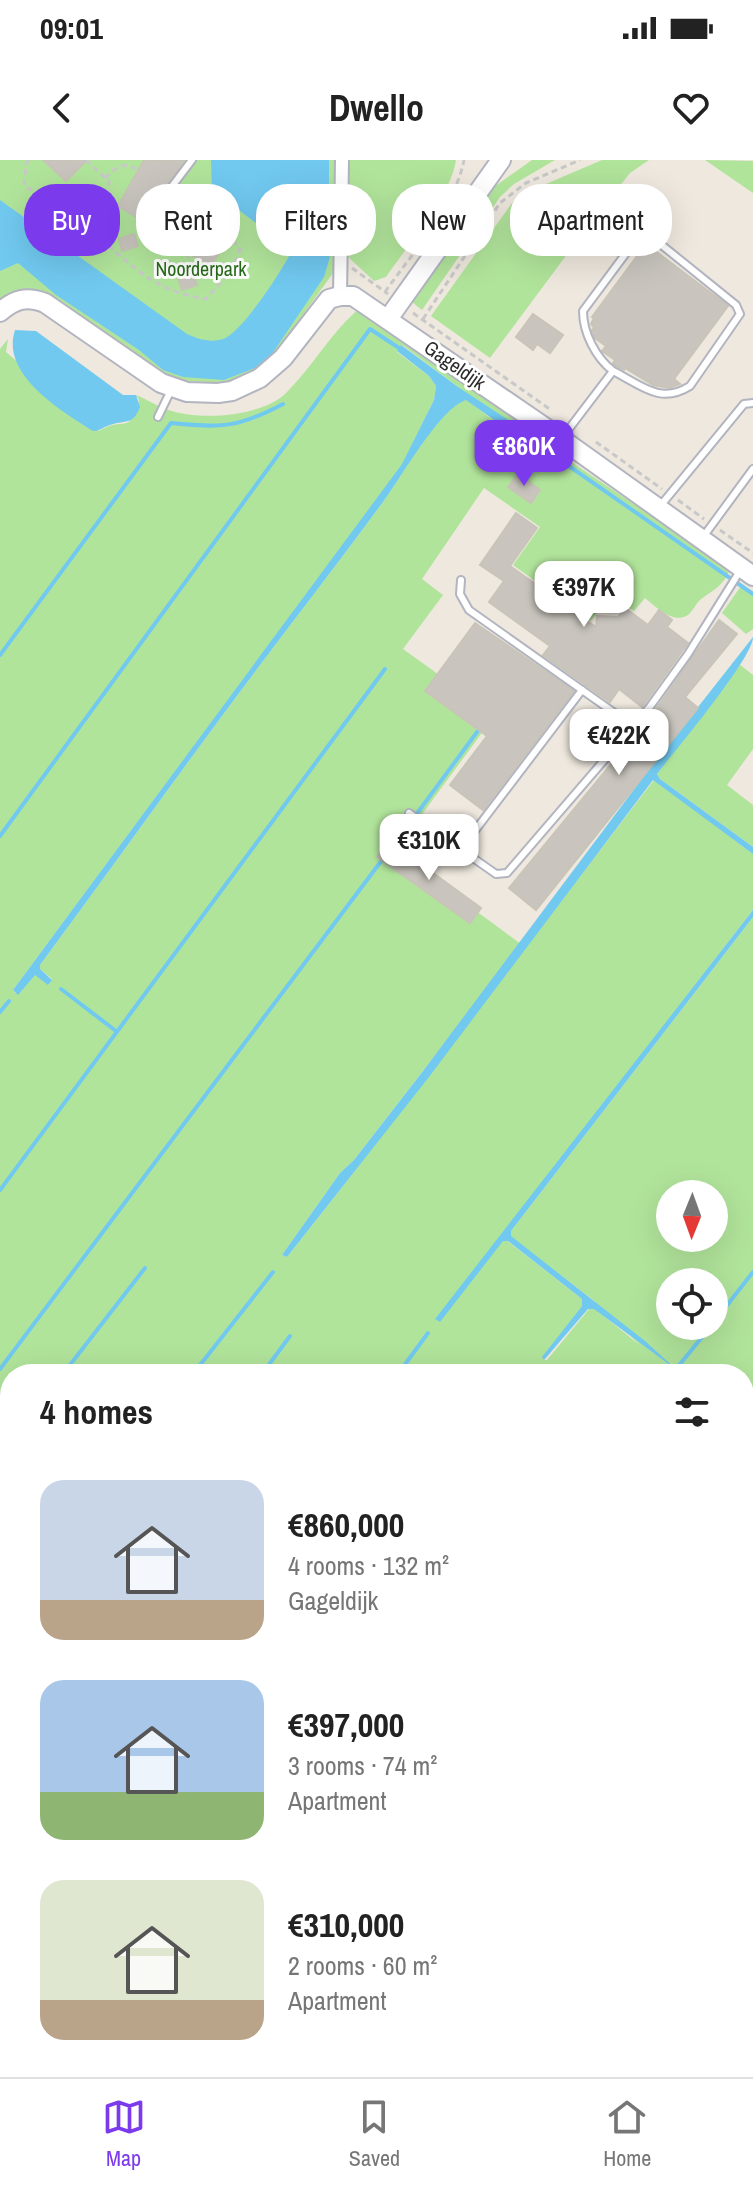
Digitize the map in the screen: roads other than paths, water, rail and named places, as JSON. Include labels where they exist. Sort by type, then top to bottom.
[{"type":"street","points":[[0,312],[26,298],[45,303],[172,388],[218,393],[247,386],[283,358],[329,299],[349,297],[340,259],[342,160]]},
{"type":"street","points":[[388,319],[502,162]]},
{"type":"street","name":"Gageldijk","points":[[349,297],[388,319],[702,539],[741,576]]},
{"type":"lane","points":[[173,184],[192,160]]},
{"type":"lane","points":[[648,234],[736,305],[740,314],[690,386],[680,392],[667,396],[658,394],[613,371],[600,359],[587,333],[583,311],[638,237],[648,234]]},
{"type":"lane","points":[[561,439],[613,371]]},
{"type":"lane","points":[[158,417],[172,388]]},
{"type":"lane","points":[[658,508],[744,404],[753,403]]},
{"type":"lane","points":[[702,539],[753,469]]},
{"type":"lane","points":[[409,813],[496,874],[507,873],[633,726],[688,654],[741,576]]},
{"type":"lane","points":[[461,580],[460,594],[469,610],[633,726]]},
{"type":"lane","points":[[461,849],[582,690]]},
{"type":"water","points":[[211,160],[329,160],[329,184],[256,184],[256,223],[240,211],[240,184],[212,184]]},
{"type":"water","points":[[0,200],[24,217],[24,256],[78,256],[187,334],[204,340],[223,339],[240,326],[289,256],[330,256],[324,277],[272,354],[255,368],[224,380],[183,377],[163,370],[139,350],[56,295],[18,263],[0,271]]},
{"type":"water","points":[[15,330],[36,331],[123,395],[136,395],[140,407],[135,416],[93,431],[66,414],[25,377],[13,346]]},
{"type":"water","points":[[401,345],[524,430],[523,435],[518,437],[466,400],[433,429],[383,502],[40,965],[40,969],[52,980],[48,985],[35,975],[18,995],[13,990],[402,464],[434,400],[436,386],[429,376],[397,351]]},
{"type":"water","points":[[753,637],[750,648],[727,684],[657,774],[753,847],[753,854],[653,780],[429,1077],[287,1257],[282,1255],[340,1173],[354,1160],[423,1071],[647,772]]},
{"type":"water","points":[[753,910],[753,917],[511,1231],[511,1236],[670,1364],[594,1309],[588,1309],[544,1360],[542,1357],[582,1306],[582,1299],[508,1241],[503,1241],[440,1322],[435,1319]]},
{"type":"waterway","points":[[0,836],[370,329],[402,350]]},
{"type":"waterway","points":[[0,655],[171,423],[203,426],[241,422],[283,404]]},
{"type":"waterway","points":[[520,432],[753,594]]},
{"type":"waterway","points":[[0,1190],[385,669]]},
{"type":"waterway","points":[[393,846],[480,728]]},
{"type":"waterway","points":[[4,1364],[385,856]]},
{"type":"waterway","points":[[61,989],[116,1031]]},
{"type":"waterway","points":[[0,1012],[9,1001]]},
{"type":"waterway","points":[[71,1364],[145,1268]]},
{"type":"waterway","points":[[201,1364],[273,1272]]},
{"type":"waterway","points":[[728,1304],[753,1272]]},
{"type":"waterway","points":[[405,1364],[428,1333]]},
{"type":"waterway","points":[[269,1364],[290,1336]]},
{"type":"waterway","points":[[680,1364],[700,1340]]},
{"type":"park label","name":"Noorderpark","points":[[201,269]]}]
